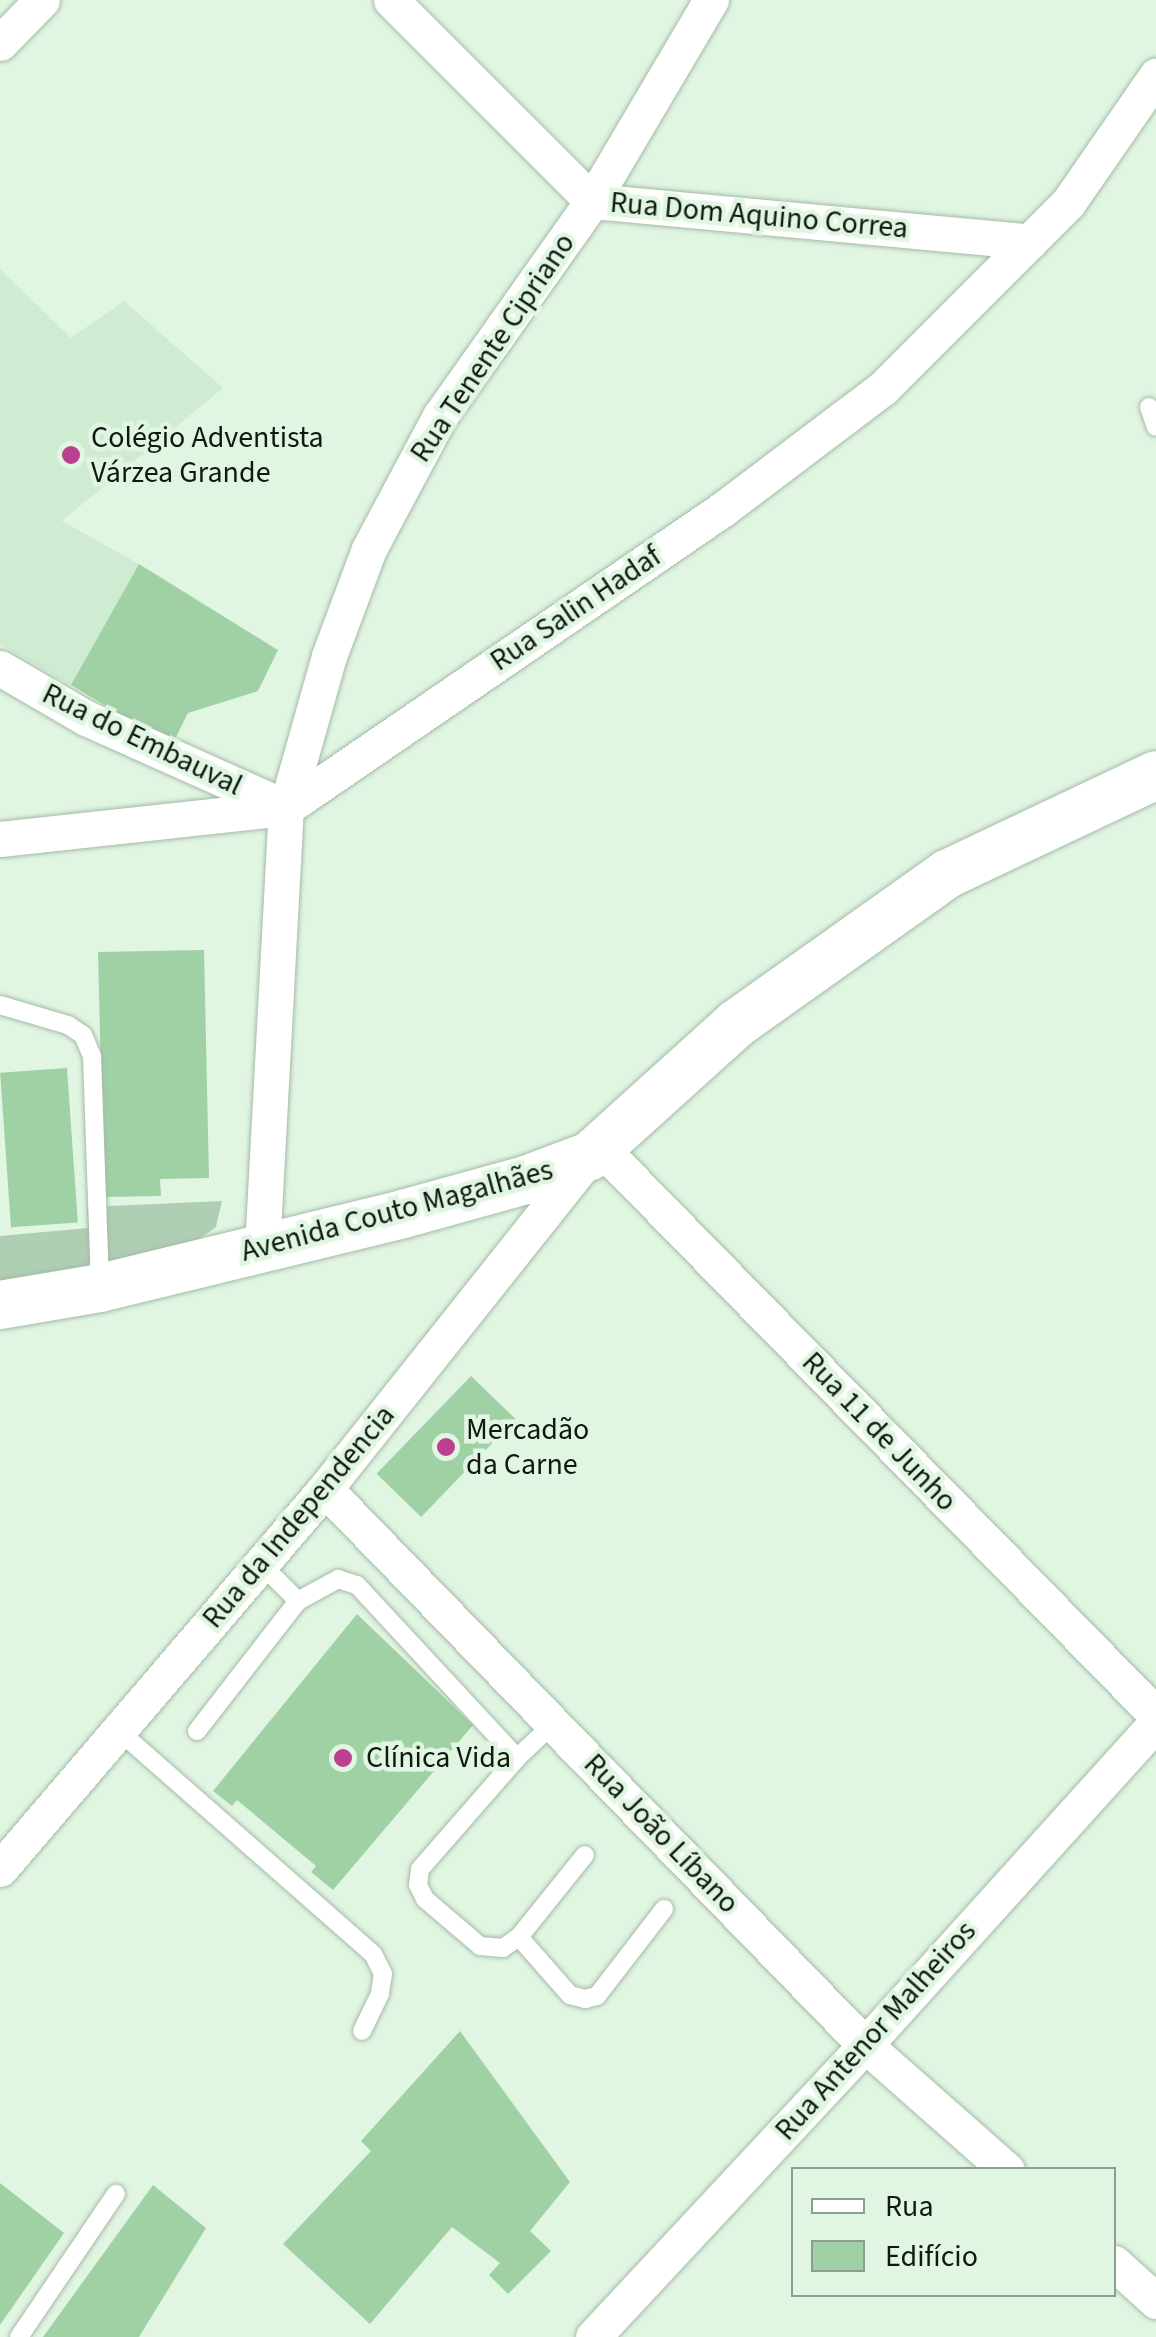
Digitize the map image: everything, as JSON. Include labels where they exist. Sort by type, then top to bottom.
[{"type":"main road","name":"Avenida Couto Magalhães","points":[[0,1305],[100,1288],[475,1195],[596,1153],[736,1024],[947,874],[1156,775]]},
{"type":"street","points":[[0,43],[42,0]]},
{"type":"street","name":"Rua Dom Aquino Correa","points":[[390,0],[592,200],[1030,242]]},
{"type":"street","name":"Rua Tenente Cipriano","points":[[262,1249],[286,808],[329,656],[369,549],[440,416],[592,200],[712,0]]},
{"type":"street","name":"Rua Salin Hadaf","points":[[0,839],[286,808],[723,508],[883,388],[1068,203],[1156,76]]},
{"type":"street","name":"Rua do Embauval","points":[[0,668],[86,718],[286,808]]},
{"type":"street","name":"Rua da Independencia","points":[[0,1870],[262,1565],[596,1153]]},
{"type":"street","name":"Rua 11 de Junho","points":[[596,1153],[1156,1714]]},
{"type":"street","name":"Rua João Líbano","points":[[325,1489],[866,2045],[1004,2167]]},
{"type":"street","name":"Rua Antenor Malheiros","points":[[593,2337],[866,2045],[1156,1723]]},
{"type":"street","points":[[1116,2265],[1156,2301]]},
{"type":"lane","points":[[1149,407],[1156,426]]},
{"type":"lane","points":[[0,1005],[68,1026],[83,1035],[92,1056],[100,1288]]},
{"type":"lane","points":[[262,1565],[298,1601]]},
{"type":"lane","points":[[197,1731],[298,1601],[338,1579],[356,1585],[518,1758]]},
{"type":"lane","points":[[554,1723],[420,1869],[418,1885],[425,1899],[480,1946],[502,1948],[519,1937],[585,1854]]},
{"type":"lane","points":[[119,1732],[372,1954],[383,1974],[380,1994],[362,2031]]},
{"type":"lane","points":[[519,1937],[570,1995],[585,1999],[597,1996],[664,1909]]},
{"type":"lane","points":[[19,2337],[116,2194]]},
{"type":"shaded area","name":"Colégio Adventista Várzea Grande","points":[[0,269],[71,338],[124,301],[223,388],[62,521],[139,564],[71,685],[0,644]]},
{"type":"shaded area","points":[[222,1201],[216,1227],[179,1253],[0,1288],[0,1236],[88,1228],[87,1207]]},
{"type":"building","points":[[139,564],[278,650],[258,691],[188,713],[172,745],[71,685]]},
{"type":"building","points":[[204,950],[209,1178],[160,1179],[161,1196],[104,1197],[98,952]]},
{"type":"building","points":[[67,1068],[78,1223],[11,1227],[0,1073]]},
{"type":"building","name":"Mercadão da Carne","points":[[471,1376],[516,1419],[421,1517],[377,1474]]},
{"type":"building","name":"Clínica Vida","points":[[357,1614],[473,1725],[333,1890],[311,1872],[316,1866],[237,1800],[232,1806],[213,1791]]},
{"type":"building","points":[[460,2031],[570,2182],[530,2231],[551,2251],[508,2294],[489,2275],[500,2263],[452,2227],[370,2324],[283,2244],[371,2151],[361,2141]]},
{"type":"building","points":[[0,2183],[64,2233],[0,2325]]},
{"type":"building","points":[[153,2185],[206,2228],[139,2337],[43,2337]]},
{"type":"place","name":"Colégio Adventista Várzea Grande","points":[[71,455]]},
{"type":"place","name":"Mercadão da Carne","points":[[446,1447]]},
{"type":"place","name":"Clínica Vida","points":[[343,1758]]}]
